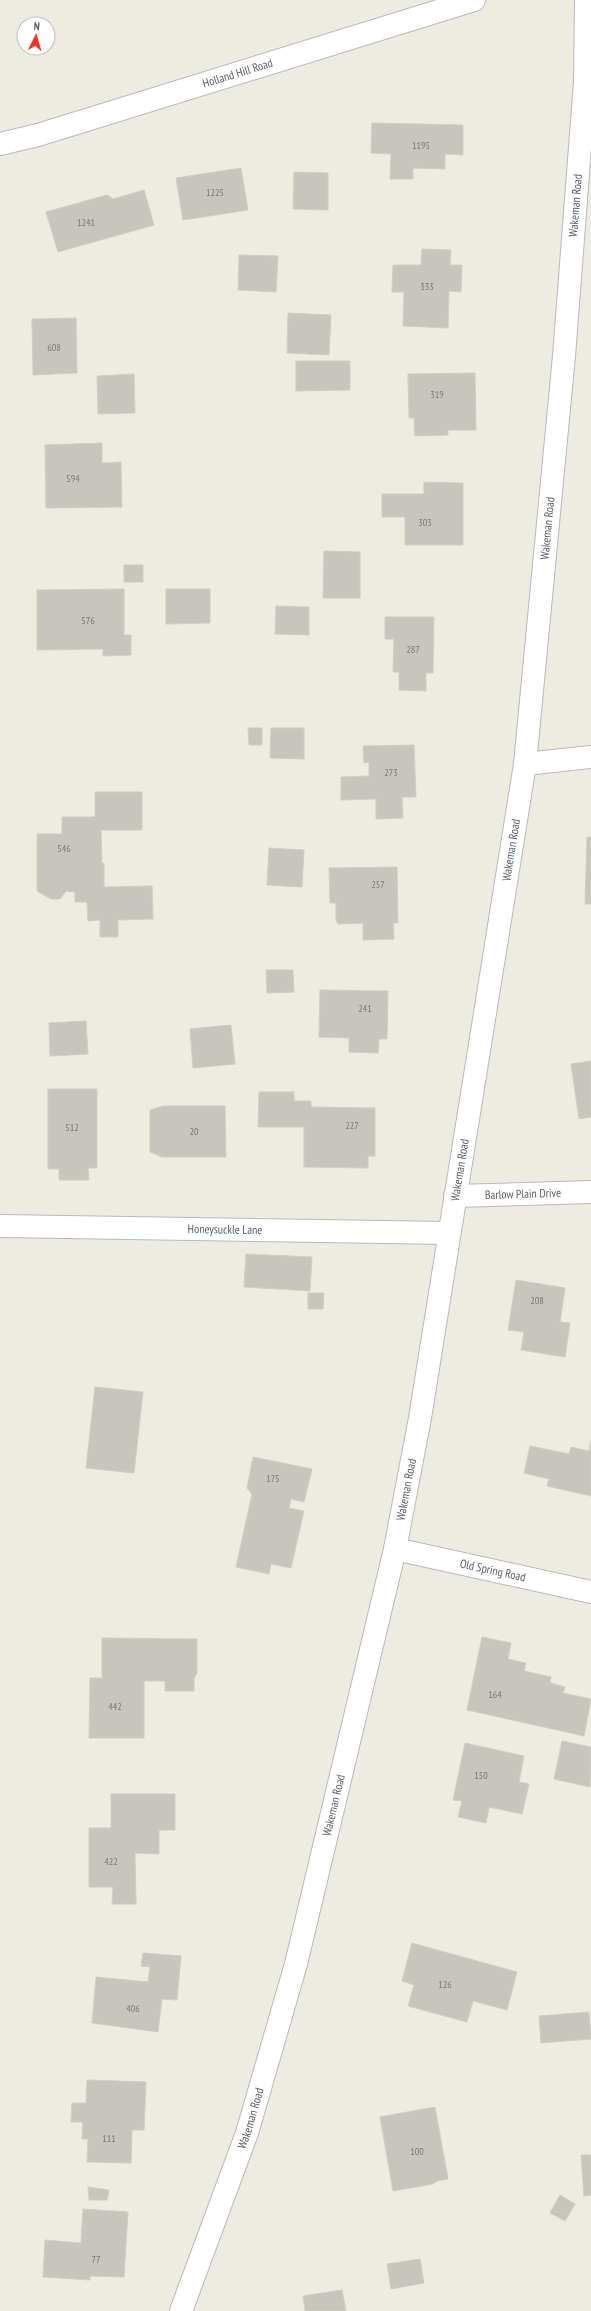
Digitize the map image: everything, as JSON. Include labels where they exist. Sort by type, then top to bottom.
[{"type":"street","name":"Holland Hill Road","points":[[0,144],[45,132],[474,0]]},
{"type":"street","name":"Wakeman Road","points":[[181,2311],[247,2133],[296,1964],[394,1549],[420,1418],[525,764],[564,356],[585,82],[586,0]]},
{"type":"street","points":[[525,764],[591,757]]},
{"type":"street","name":"Barlow Plain Drive","points":[[455,1196],[591,1192]]},
{"type":"street","name":"Honeysuckle Lane","points":[[0,1226],[449,1233]]},
{"type":"street","name":"Old Spring Road","points":[[394,1549],[591,1592]]},
{"type":"building","points":[[372,123],[463,125],[463,155],[445,154],[445,169],[413,168],[413,179],[390,179],[391,154],[371,153]]},
{"type":"building","points":[[241,168],[248,210],[183,220],[176,178]]},
{"type":"building","points":[[294,172],[328,173],[328,210],[293,209]]},
{"type":"building","points":[[144,190],[154,225],[58,252],[46,212],[107,195],[113,199]]},
{"type":"building","points":[[422,249],[451,250],[450,265],[462,265],[461,292],[449,291],[448,328],[403,326],[404,292],[392,292],[393,265],[421,265]]},
{"type":"building","points":[[239,255],[278,256],[276,292],[238,290]]},
{"type":"building","points":[[288,313],[331,315],[329,355],[287,353]]},
{"type":"building","points":[[76,318],[77,373],[33,375],[32,319]]},
{"type":"building","points":[[296,361],[350,361],[350,390],[296,391]]},
{"type":"building","points":[[475,373],[476,430],[448,430],[448,435],[415,436],[414,418],[409,418],[408,374]]},
{"type":"building","points":[[134,374],[135,413],[98,414],[97,376]]},
{"type":"building","points":[[102,443],[102,463],[121,462],[122,507],[46,508],[45,445]]},
{"type":"building","points":[[424,482],[463,483],[463,545],[405,545],[405,517],[382,517],[382,494],[424,494]]},
{"type":"building","points":[[324,551],[360,552],[360,598],[323,598]]},
{"type":"building","points":[[124,565],[143,565],[143,582],[124,582]]},
{"type":"building","points":[[124,589],[124,635],[131,635],[131,655],[103,656],[103,649],[37,650],[37,590]]},
{"type":"building","points":[[166,589],[210,589],[210,623],[166,624]]},
{"type":"building","points":[[276,606],[309,607],[309,635],[275,634]]},
{"type":"building","points":[[385,617],[434,617],[433,673],[426,673],[426,691],[399,690],[399,672],[393,672],[394,639],[385,639]]},
{"type":"building","points":[[248,728],[262,728],[262,745],[249,745]]},
{"type":"building","points":[[271,728],[304,728],[304,759],[270,758]]},
{"type":"building","points":[[414,745],[416,797],[402,797],[403,818],[376,819],[376,799],[341,800],[341,777],[369,776],[369,762],[364,763],[363,746]]},
{"type":"building","points":[[95,792],[142,792],[142,830],[101,830],[102,864],[104,863],[104,887],[152,886],[153,919],[118,920],[118,937],[100,937],[100,920],[88,921],[87,902],[75,902],[75,892],[66,891],[60,899],[51,899],[37,891],[37,834],[62,834],[62,817],[95,817]]},
{"type":"building","points":[[587,837],[591,837],[591,904],[585,904]]},
{"type":"building","points":[[269,848],[304,850],[302,887],[267,885]]},
{"type":"building","points":[[397,867],[398,923],[393,923],[394,939],[363,940],[363,923],[338,924],[336,920],[336,903],[330,903],[329,868]]},
{"type":"building","points":[[266,970],[293,970],[294,992],[267,993]]},
{"type":"building","points":[[320,990],[388,991],[387,1039],[379,1039],[378,1053],[349,1052],[349,1038],[319,1037]]},
{"type":"building","points":[[86,1021],[88,1054],[50,1056],[49,1023]]},
{"type":"building","points":[[231,1025],[235,1064],[193,1068],[190,1029]]},
{"type":"building","points":[[591,1061],[591,1117],[579,1119],[571,1064]]},
{"type":"building","points":[[48,1089],[97,1089],[97,1168],[88,1168],[89,1180],[59,1180],[59,1169],[48,1169]]},
{"type":"building","points":[[259,1092],[294,1092],[294,1101],[311,1101],[311,1107],[375,1108],[375,1156],[368,1156],[368,1168],[304,1167],[304,1127],[258,1127]]},
{"type":"building","points":[[163,1106],[225,1106],[226,1157],[162,1157],[150,1152],[150,1110]]},
{"type":"building","points":[[246,1254],[312,1257],[310,1291],[244,1287]]},
{"type":"building","points":[[516,1280],[565,1288],[560,1322],[570,1323],[565,1357],[521,1350],[524,1332],[508,1330]]},
{"type":"building","points":[[308,1293],[324,1293],[323,1309],[308,1309]]},
{"type":"building","points":[[95,1387],[143,1392],[134,1473],[86,1468]]},
{"type":"building","points":[[591,1440],[591,1496],[547,1486],[549,1479],[524,1473],[530,1446],[569,1454],[571,1447],[589,1451]]},
{"type":"building","points":[[253,1457],[312,1469],[304,1502],[291,1499],[289,1508],[304,1511],[291,1568],[271,1564],[269,1574],[236,1567],[252,1494],[247,1488]]},
{"type":"building","points":[[482,1637],[511,1643],[508,1659],[526,1663],[524,1671],[551,1677],[550,1683],[565,1687],[563,1693],[591,1699],[584,1736],[467,1710]]},
{"type":"building","points":[[102,1638],[197,1639],[197,1673],[194,1678],[194,1691],[165,1691],[165,1681],[144,1681],[144,1738],[89,1738],[90,1678],[102,1678]]},
{"type":"building","points":[[562,1741],[591,1747],[590,1787],[554,1779]]},
{"type":"building","points":[[465,1743],[524,1756],[519,1782],[529,1784],[522,1814],[489,1807],[486,1823],[458,1817],[462,1801],[453,1800]]},
{"type":"building","points":[[111,1794],[175,1794],[175,1830],[159,1830],[159,1854],[135,1853],[136,1904],[112,1904],[113,1887],[89,1887],[89,1828],[111,1828]]},
{"type":"building","points":[[412,1943],[517,1972],[507,2010],[473,2001],[467,2022],[408,2006],[414,1985],[402,1981]]},
{"type":"building","points":[[143,1953],[181,1956],[177,2000],[162,1999],[158,2032],[92,2023],[96,1977],[148,1982],[150,1967],[141,1966]]},
{"type":"building","points":[[589,2012],[591,2039],[541,2043],[539,2016]]},
{"type":"building","points":[[87,2080],[146,2082],[144,2130],[132,2130],[131,2163],[87,2162],[88,2139],[82,2139],[83,2122],[71,2122],[72,2103],[86,2103]]},
{"type":"building","points":[[435,2107],[448,2179],[437,2181],[433,2184],[393,2191],[380,2117]]},
{"type":"building","points":[[581,2155],[591,2155],[591,2195],[584,2196]]},
{"type":"building","points":[[88,2187],[109,2190],[107,2200],[89,2200]]},
{"type":"building","points":[[560,2195],[575,2204],[565,2221],[550,2213]]},
{"type":"building","points":[[83,2209],[128,2212],[124,2277],[90,2276],[90,2280],[43,2277],[45,2240],[81,2243]]},
{"type":"building","points":[[420,2259],[424,2283],[391,2289],[387,2264]]},
{"type":"building","points":[[342,2290],[346,2311],[305,2311],[303,2296]]}]
